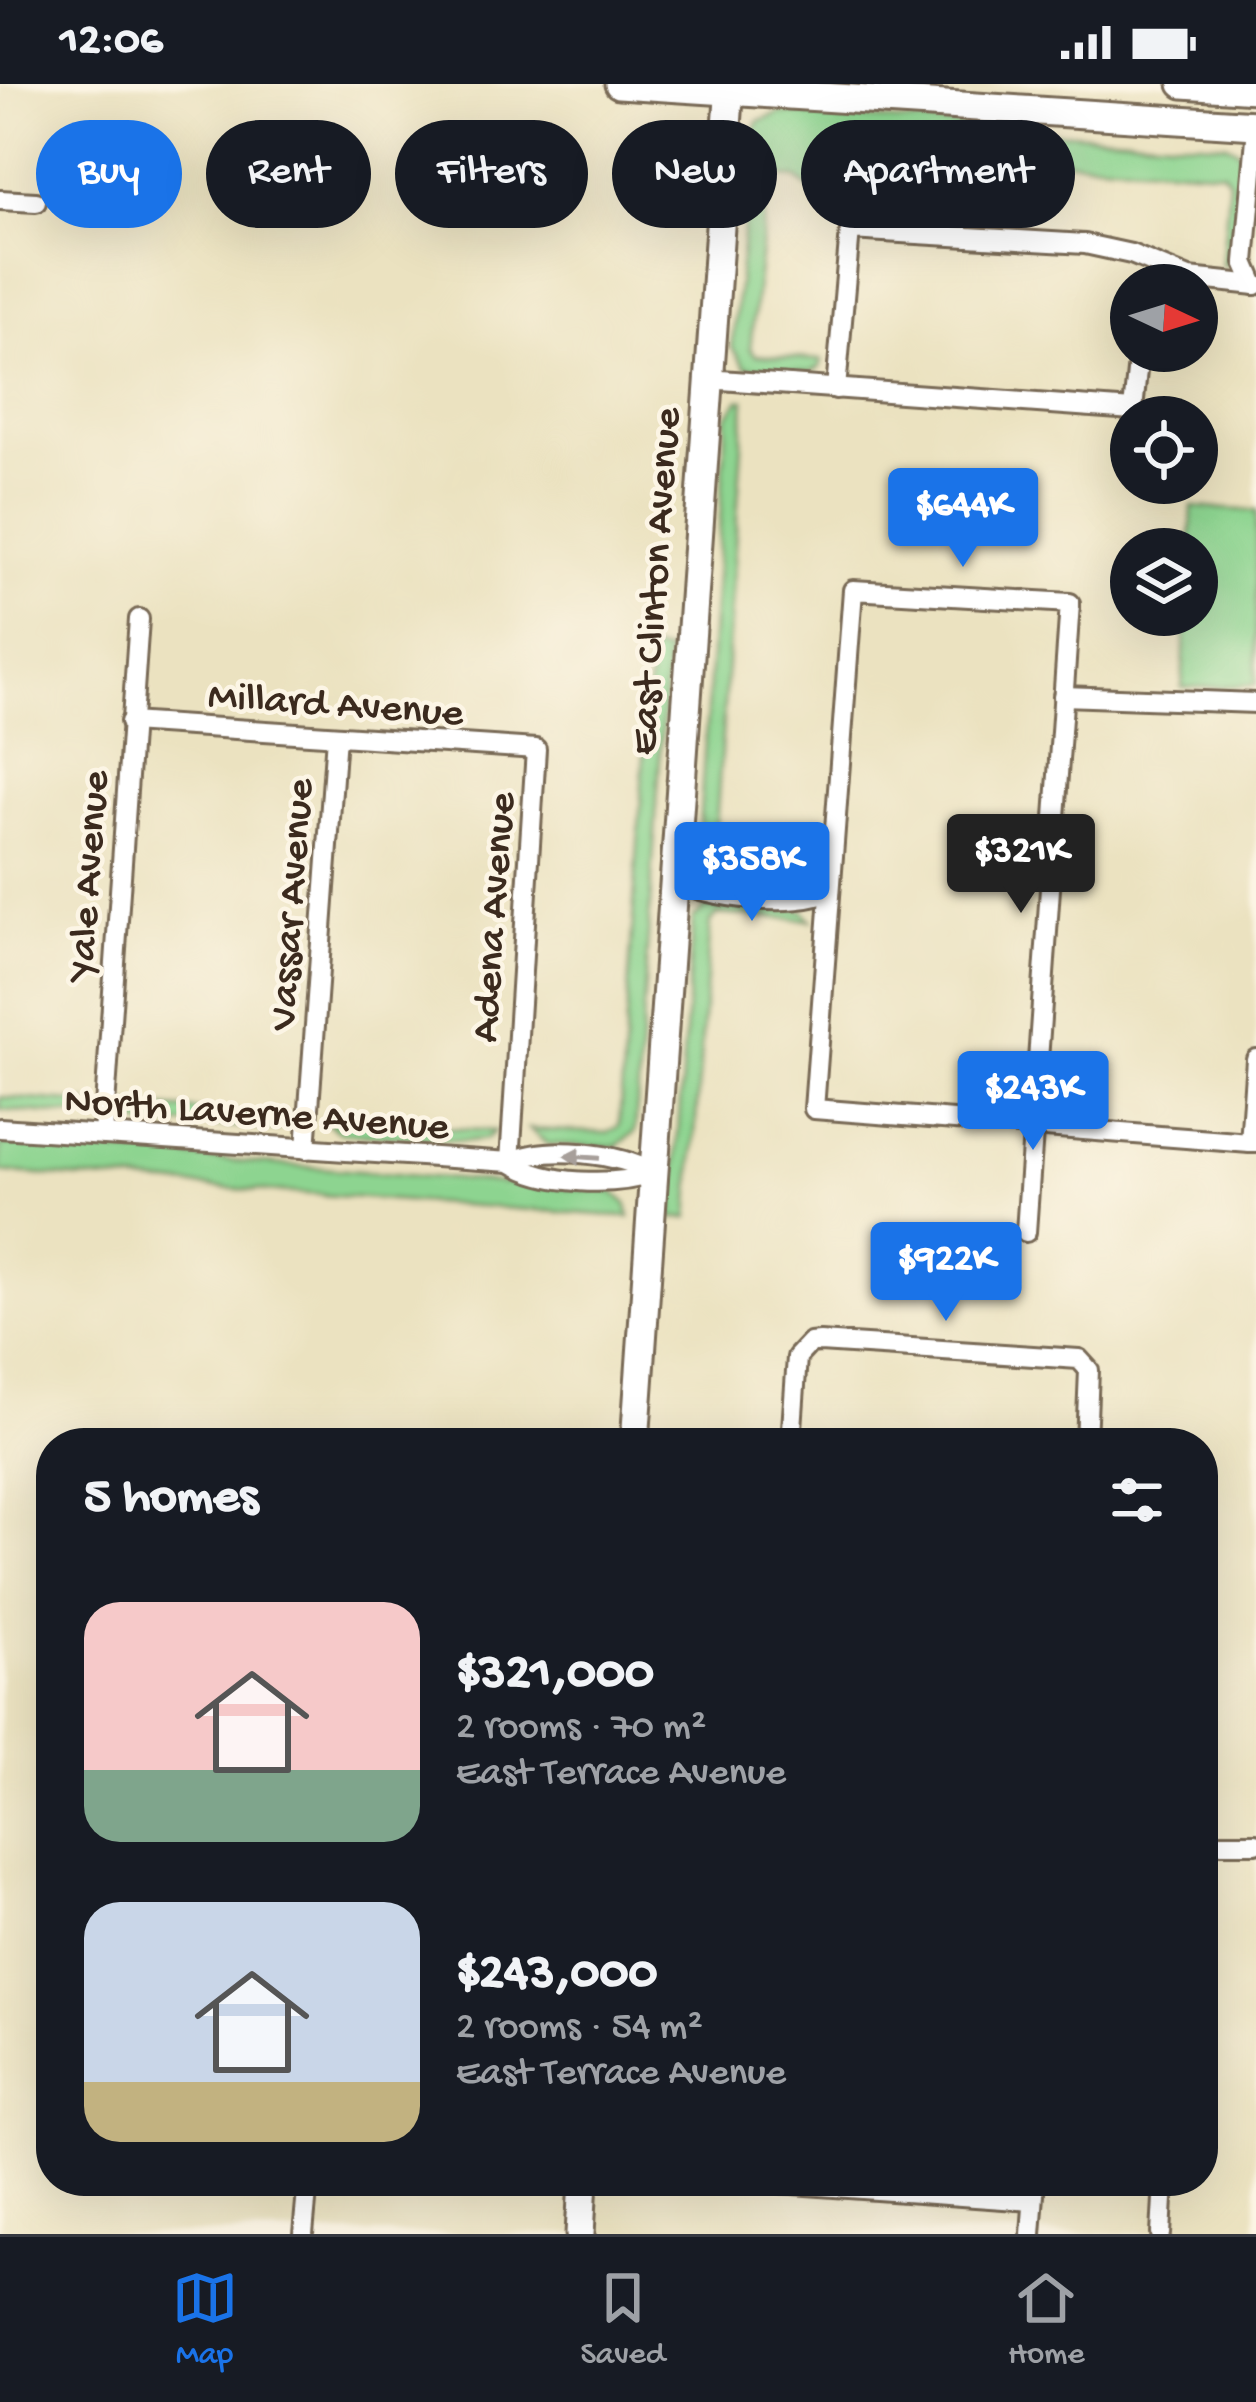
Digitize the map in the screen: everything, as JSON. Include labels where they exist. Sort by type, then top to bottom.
[{"type":"street","points":[[619,84],[1256,125]]},
{"type":"street","points":[[1183,84],[1256,89]]},
{"type":"street","name":"East Clinton Avenue","points":[[635,1428],[730,88]]},
{"type":"street","points":[[1218,283],[1256,285],[1245,262],[1256,138]]},
{"type":"street","points":[[0,200],[36,202]]},
{"type":"street","points":[[836,388],[850,230],[1085,244],[1131,254],[1142,264]]},
{"type":"street","points":[[706,379],[1132,410],[1137,372]]},
{"type":"street","points":[[1026,1232],[1034,1126],[1070,604],[854,590],[814,1108],[1034,1126],[1253,1143],[1256,1058]]},
{"type":"street","name":"Yale Avenue","points":[[103,1135],[139,619]]},
{"type":"street","points":[[1063,696],[1256,703]]},
{"type":"street","name":"Millard Avenue","points":[[130,722],[536,749]]},
{"type":"street","name":"Vassar Avenue","points":[[306,1149],[336,736]]},
{"type":"street","name":"Adena Avenue","points":[[510,1162],[536,749]]},
{"type":"street","points":[[675,880],[696,870],[789,876],[812,878],[829,891]]},
{"type":"street","name":"North Laverne Avenue","points":[[0,1128],[510,1162],[529,1174],[628,1182],[654,1173]]},
{"type":"street","points":[[792,1428],[797,1357],[806,1346],[865,1345],[1085,1363],[1090,1378],[1087,1428]]},
{"type":"street","points":[[1218,1843],[1256,1843]]},
{"type":"street","points":[[303,2234],[307,2196]]},
{"type":"street","points":[[580,2234],[582,2196]]},
{"type":"street","points":[[1031,2234],[1034,2196]]},
{"type":"street","points":[[1161,2234],[1163,2196]]},
{"type":"green space","points":[[780,113],[881,120],[801,120],[801,182],[777,177],[777,120],[763,120]]},
{"type":"green space","points":[[1075,133],[1227,144],[1238,150],[1242,160],[1236,252],[1232,262],[1222,266],[1229,180],[1223,172],[1075,161]]},
{"type":"green space","points":[[744,228],[763,228],[750,349],[756,355],[822,360],[811,372],[746,367],[732,348]]},
{"type":"green space","points":[[739,400],[745,400],[715,840],[724,851],[816,855],[813,865],[804,868],[711,862],[698,844],[727,417]]},
{"type":"green space","points":[[1192,507],[1256,511],[1256,685],[1182,688],[1185,636],[1218,636],[1218,528],[1191,528]]},
{"type":"green space","points":[[651,650],[667,652],[635,1132],[616,1147],[547,1144],[529,1129],[608,1133],[619,1126]]},
{"type":"green space","points":[[709,904],[803,910],[811,920],[718,914],[710,922],[689,1218],[672,1218],[693,919]]},
{"type":"green space","points":[[0,1097],[87,1103],[72,1115],[0,1110]]},
{"type":"green space","points":[[122,1105],[291,1117],[277,1130],[188,1124],[148,1128],[124,1114]]},
{"type":"green space","points":[[324,1120],[494,1131],[486,1139],[468,1141],[340,1133]]},
{"type":"green space","points":[[0,1144],[135,1153],[155,1147],[187,1157],[614,1192],[626,1203],[630,1217],[0,1172]]}]
